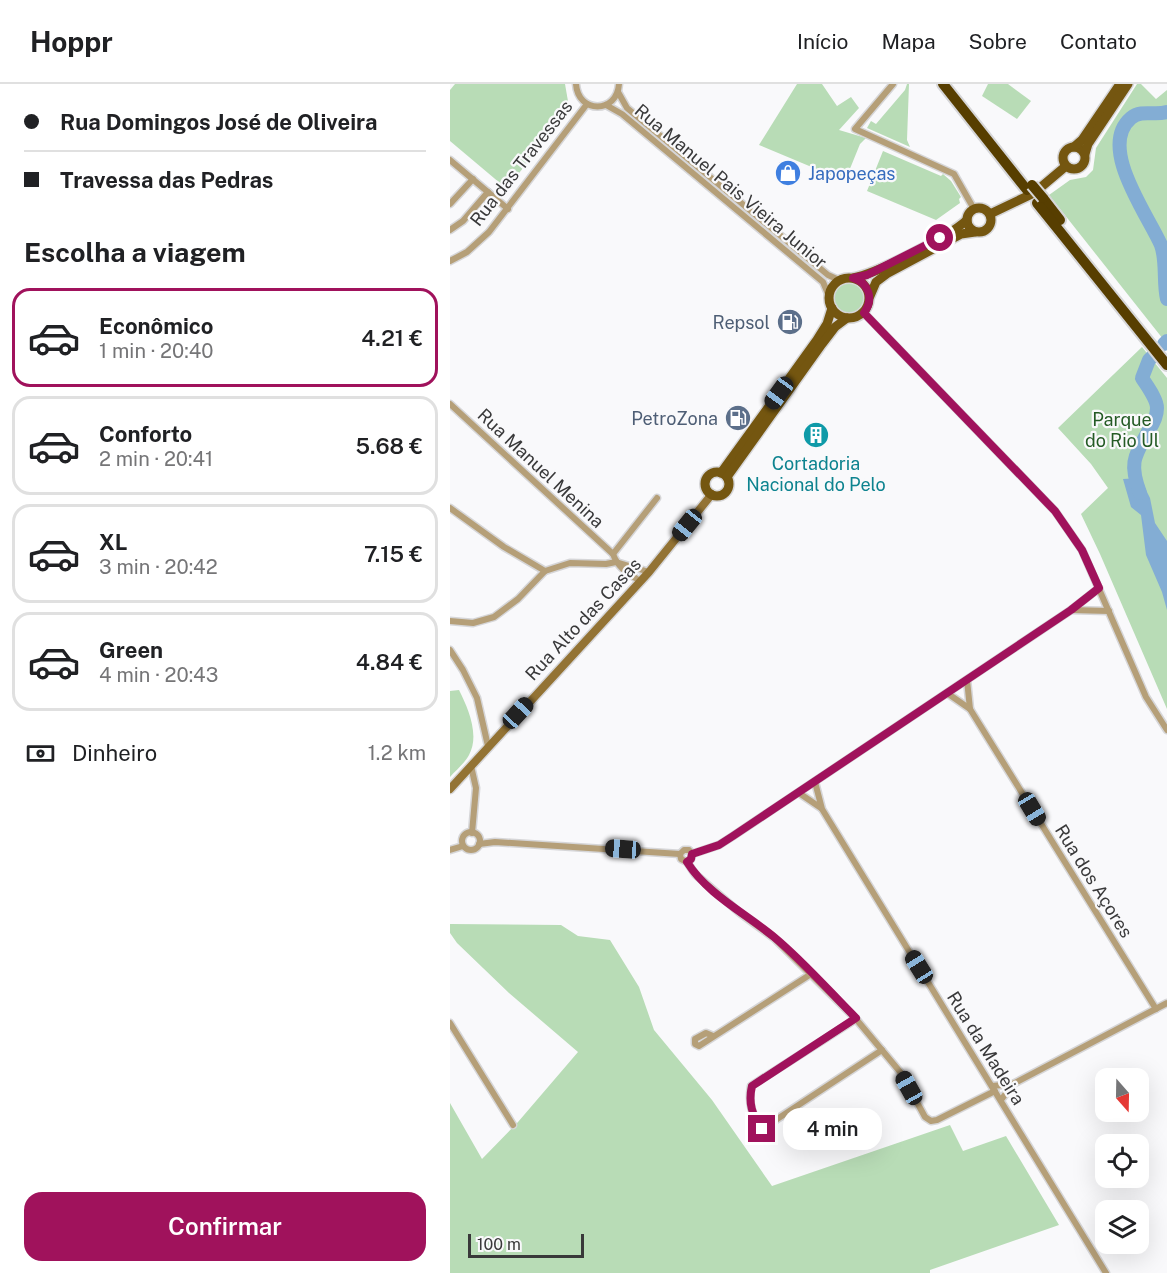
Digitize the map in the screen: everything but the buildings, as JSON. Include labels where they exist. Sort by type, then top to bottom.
[{"type":"highway","points":[[943,84],[1030,187]]},
{"type":"highway","points":[[950,84],[1167,365]]},
{"type":"highway","points":[[1040,201],[1167,354]]},
{"type":"main road","points":[[1074,147],[1082,140],[1120,84]]},
{"type":"main road","points":[[1085,154],[1081,149],[1068,148],[1063,160],[1066,166],[1072,169],[1082,166],[1088,144],[1128,84]]},
{"type":"main road","points":[[990,214],[1034,194],[1066,166]]},
{"type":"main road","points":[[724,475],[827,324],[831,308],[829,296],[839,280],[867,275],[959,228],[974,209],[985,209],[990,214],[992,222],[989,229],[982,233],[961,234],[888,273],[876,282],[868,308],[864,313],[853,318],[846,318],[835,313],[831,308]]},
{"type":"main road","points":[[967,220],[969,227],[975,232]]},
{"type":"main road","points":[[853,278],[865,284],[870,296]]},
{"type":"main road","points":[[724,475],[835,327],[846,318]]},
{"type":"main road","points":[[713,473],[724,475],[729,485],[726,492],[719,495],[712,494],[705,485],[707,477],[713,473]]},
{"type":"main road","name":"Rua Alto das Casas","points":[[450,789],[649,572],[712,494]]},
{"type":"street","name":"Rua das Travessas","points":[[576,84],[577,93],[587,104],[606,105]]},
{"type":"street","points":[[606,105],[613,101],[619,84]]},
{"type":"street","points":[[893,84],[855,129],[954,174],[974,209]]},
{"type":"street","name":"Rua Manuel Pais Vieira Junior","points":[[618,92],[627,108],[820,269],[839,280]]},
{"type":"street","name":"Rua das Travessas","points":[[450,261],[467,252],[489,232],[587,104]]},
{"type":"street","name":"Rua Manuel Pais Vieira Junior","points":[[606,105],[622,114],[823,282],[829,296]]},
{"type":"street","points":[[450,160],[508,209]]},
{"type":"street","points":[[450,204],[473,179]]},
{"type":"street","points":[[450,231],[463,221],[488,192]]},
{"type":"street","points":[[864,313],[1055,511],[1082,550],[1146,697],[1167,730]]},
{"type":"street","name":"Rua Manuel Menina","points":[[450,404],[613,554]]},
{"type":"street","points":[[640,581],[622,570],[615,562],[613,554],[657,498]]},
{"type":"street","points":[[450,508],[504,547],[545,571]]},
{"type":"street","points":[[450,621],[473,622],[494,617],[518,599],[545,571],[570,563],[615,562],[649,572]]},
{"type":"street","points":[[692,854],[719,845],[799,793],[1071,610],[1099,588]]},
{"type":"street","points":[[1071,610],[1109,611]]},
{"type":"street","points":[[450,650],[477,698],[488,746]]},
{"type":"street","name":"Rua dos Açores","points":[[967,680],[970,709]]},
{"type":"street","name":"Rua dos Açores","points":[[946,693],[970,709],[1156,1009]]},
{"type":"street","points":[[471,765],[476,788],[472,833]]},
{"type":"street","name":"Rua da Madeira","points":[[815,782],[822,809],[1106,1273]]},
{"type":"street","name":"Rua da Madeira","points":[[799,793],[822,809]]},
{"type":"street","points":[[479,844],[479,838],[472,833],[464,835],[463,846],[473,850],[479,844],[495,842],[680,854],[686,849],[692,854]]},
{"type":"street","points":[[450,850],[463,846]]},
{"type":"street","points":[[680,854],[695,874],[740,913],[774,938],[856,1018],[901,1073],[925,1117],[931,1121],[937,1120],[993,1088],[1013,1084],[1167,1003]]},
{"type":"street","points":[[687,862],[691,859],[692,854]]},
{"type":"street","points":[[712,1036],[811,974]]},
{"type":"street","points":[[856,1018],[752,1086],[749,1097],[752,1115],[762,1129],[882,1050]]},
{"type":"street","points":[[450,1023],[513,1125]]},
{"type":"street","points":[[1000,1100],[1013,1084]]},
{"type":"green space","points":[[455,84],[565,84],[569,107],[507,189],[450,141],[450,90]]},
{"type":"green space","points":[[797,84],[822,84],[837,106],[851,97],[859,108],[839,130],[866,138],[860,144],[845,181],[759,145]]},
{"type":"green space","points":[[909,84],[907,140],[910,147],[867,128],[871,121],[876,124],[905,90]]},
{"type":"green space","points":[[988,84],[1008,84],[1031,101],[1017,119],[982,96]]},
{"type":"green space","points":[[1137,84],[1141,84],[1156,99],[1167,90],[1167,344],[1049,195],[1070,180],[1086,177],[1093,170],[1096,148]]},
{"type":"green space","points":[[883,151],[941,176],[943,174],[951,181],[961,197],[960,203],[936,220],[867,191]]},
{"type":"green space","points":[[849,283],[859,288],[864,298],[859,308],[849,313],[839,308],[834,298],[839,288]]},
{"type":"green space","name":"Parque do Rio Ul","points":[[1142,347],[1167,378],[1167,709],[1081,514],[1108,488],[1091,464],[1058,428]]},
{"type":"green space","points":[[459,690],[472,722],[473,739],[467,758],[450,777],[450,691]]},
{"type":"green space","points":[[450,924],[561,925],[578,936],[610,940],[639,987],[654,1030],[712,1100],[772,1186],[950,1125],[963,1151],[1006,1136],[1059,1225],[930,1270],[930,1273],[450,1273],[450,1103],[482,1159],[518,1122],[578,1052],[509,993],[457,943],[450,933]]},
{"type":"water","points":[[1140,478],[1150,498],[1155,523],[1167,541],[1167,610],[1146,555],[1141,515],[1131,507],[1123,479]]},
{"type":"waterway","points":[[1167,112],[1135,115],[1122,131],[1120,146],[1122,163],[1128,181],[1161,245],[1167,299]]},
{"type":"waterway","points":[[1164,344],[1167,341]]},
{"type":"waterway","points":[[1140,493],[1135,474],[1135,460],[1157,411],[1157,404],[1142,378],[1153,356]]},
{"type":"place","name":"Japopeças","points":[[788,173]]},
{"type":"place","name":"Repsol","points":[[790,322]]},
{"type":"place","name":"PetroZona","points":[[738,418]]},
{"type":"place","name":"Cortadoria Nacional do Pelo","points":[[816,435]]},
{"type":"route","points":[[762,1129],[752,1115],[749,1097],[752,1086],[856,1018],[774,938],[740,913],[695,874],[687,862],[690,861],[692,854],[719,845],[799,793],[1071,610],[1099,588],[1082,550],[1069,528],[1055,511],[864,313],[868,308],[870,296],[865,284],[853,278],[867,275],[940,238]]}]
